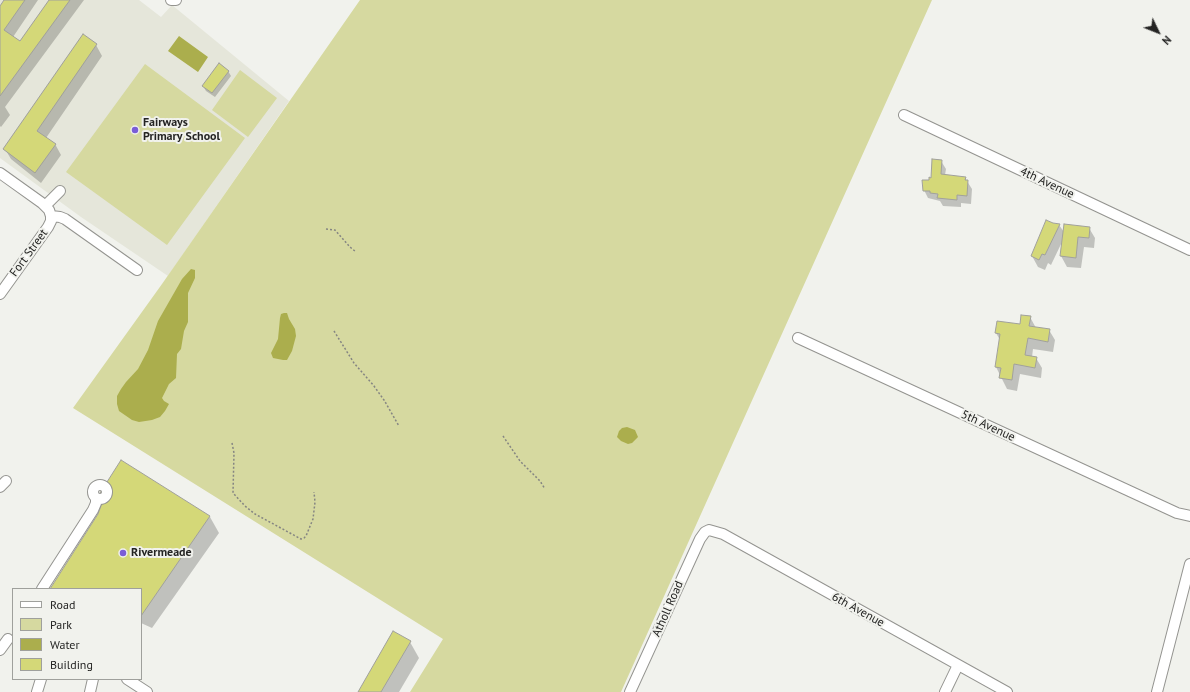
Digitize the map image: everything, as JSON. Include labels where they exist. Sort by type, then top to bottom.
[{"type":"street","points":[[171,0],[176,0]]},
{"type":"street","name":"4th Avenue","points":[[904,115],[1190,250]]},
{"type":"street","points":[[0,173],[48,210],[65,219],[137,270]]},
{"type":"street","points":[[48,210],[60,191]]},
{"type":"street","name":"Fort Street","points":[[0,294],[48,227],[51,221],[48,210]]},
{"type":"street","name":"5th Avenue","points":[[798,338],[1177,513],[1190,516]]},
{"type":"street","points":[[43,588],[93,510],[96,503],[96,498]]},
{"type":"street","name":"5th Avenue","points":[[1177,513],[1190,524]]},
{"type":"street","name":"6th Avenue","points":[[709,530],[723,534],[1007,692]]},
{"type":"street","name":"Atholl Road","points":[[630,692],[700,539],[705,532],[709,530]]},
{"type":"street","points":[[1157,692],[1190,564]]},
{"type":"street","points":[[0,650],[8,639]]},
{"type":"street","points":[[945,692],[958,665]]},
{"type":"street","points":[[37,692],[41,680]]},
{"type":"street","points":[[90,692],[93,680]]},
{"type":"street","points":[[128,680],[146,692]]},
{"type":"path","points":[[326,230],[335,230],[356,252]]},
{"type":"path","points":[[334,331],[354,363],[384,400],[399,426]]},
{"type":"path","points":[[503,436],[520,461],[540,481],[545,489]]},
{"type":"path","points":[[232,443],[234,453],[233,493],[255,514],[301,539],[304,538],[313,519],[315,502],[314,492]]},
{"type":"shaded area","name":"Fairways Primary School","points":[[0,0],[139,0],[161,17],[172,5],[289,101],[168,276],[81,217],[0,158]]},
{"type":"green space","points":[[360,0],[932,0],[621,692],[410,692],[443,639],[73,408],[162,284]]},
{"type":"green space","points":[[145,64],[245,138],[167,245],[66,172]]},
{"type":"green space","points":[[240,70],[277,98],[248,137],[212,110]]},
{"type":"water","points":[[179,36],[208,57],[198,72],[168,51]]},
{"type":"water","points":[[191,269],[195,270],[195,278],[188,293],[188,322],[184,331],[181,349],[177,354],[176,378],[169,384],[162,398],[169,404],[160,417],[139,422],[132,420],[119,411],[117,396],[126,382],[138,369],[148,350],[158,321],[182,279]]},
{"type":"water","points":[[287,313],[295,329],[296,336],[292,351],[287,360],[273,358],[271,353],[278,339],[281,314]]},
{"type":"water","points":[[627,427],[635,430],[638,437],[632,443],[628,444],[621,441],[617,437],[622,428]]},
{"type":"building","points":[[4,0],[25,0],[4,30],[20,41],[49,0],[70,0],[0,96],[0,6]]},
{"type":"building","points":[[83,34],[97,44],[37,131],[56,144],[35,173],[3,149]]},
{"type":"building","points":[[219,63],[229,71],[212,93],[202,86]]},
{"type":"building","points":[[932,159],[942,160],[941,174],[966,177],[965,180],[968,180],[967,196],[957,195],[957,200],[937,198],[938,194],[930,193],[930,191],[923,191],[922,180],[929,180],[929,177],[931,178]]},
{"type":"building","points":[[1046,220],[1060,224],[1045,255],[1042,254],[1039,260],[1031,256]]},
{"type":"building","points":[[1064,224],[1090,227],[1089,238],[1078,237],[1076,258],[1060,256]]},
{"type":"building","points":[[1021,315],[1031,316],[1029,326],[1050,329],[1048,342],[1028,338],[1025,355],[1037,357],[1035,368],[1014,364],[1012,380],[999,378],[1001,368],[995,367],[1000,334],[995,333],[997,321],[1020,324]]},
{"type":"building","name":"Rivermeade","points":[[121,460],[210,516],[142,615],[142,588],[51,588],[98,514],[102,503],[100,493]]},
{"type":"building","points":[[393,631],[411,641],[381,692],[358,692]]},
{"type":"place","name":"Fairways Primary School","points":[[135,130]]},
{"type":"place","name":"Rivermeade","points":[[123,553]]}]
